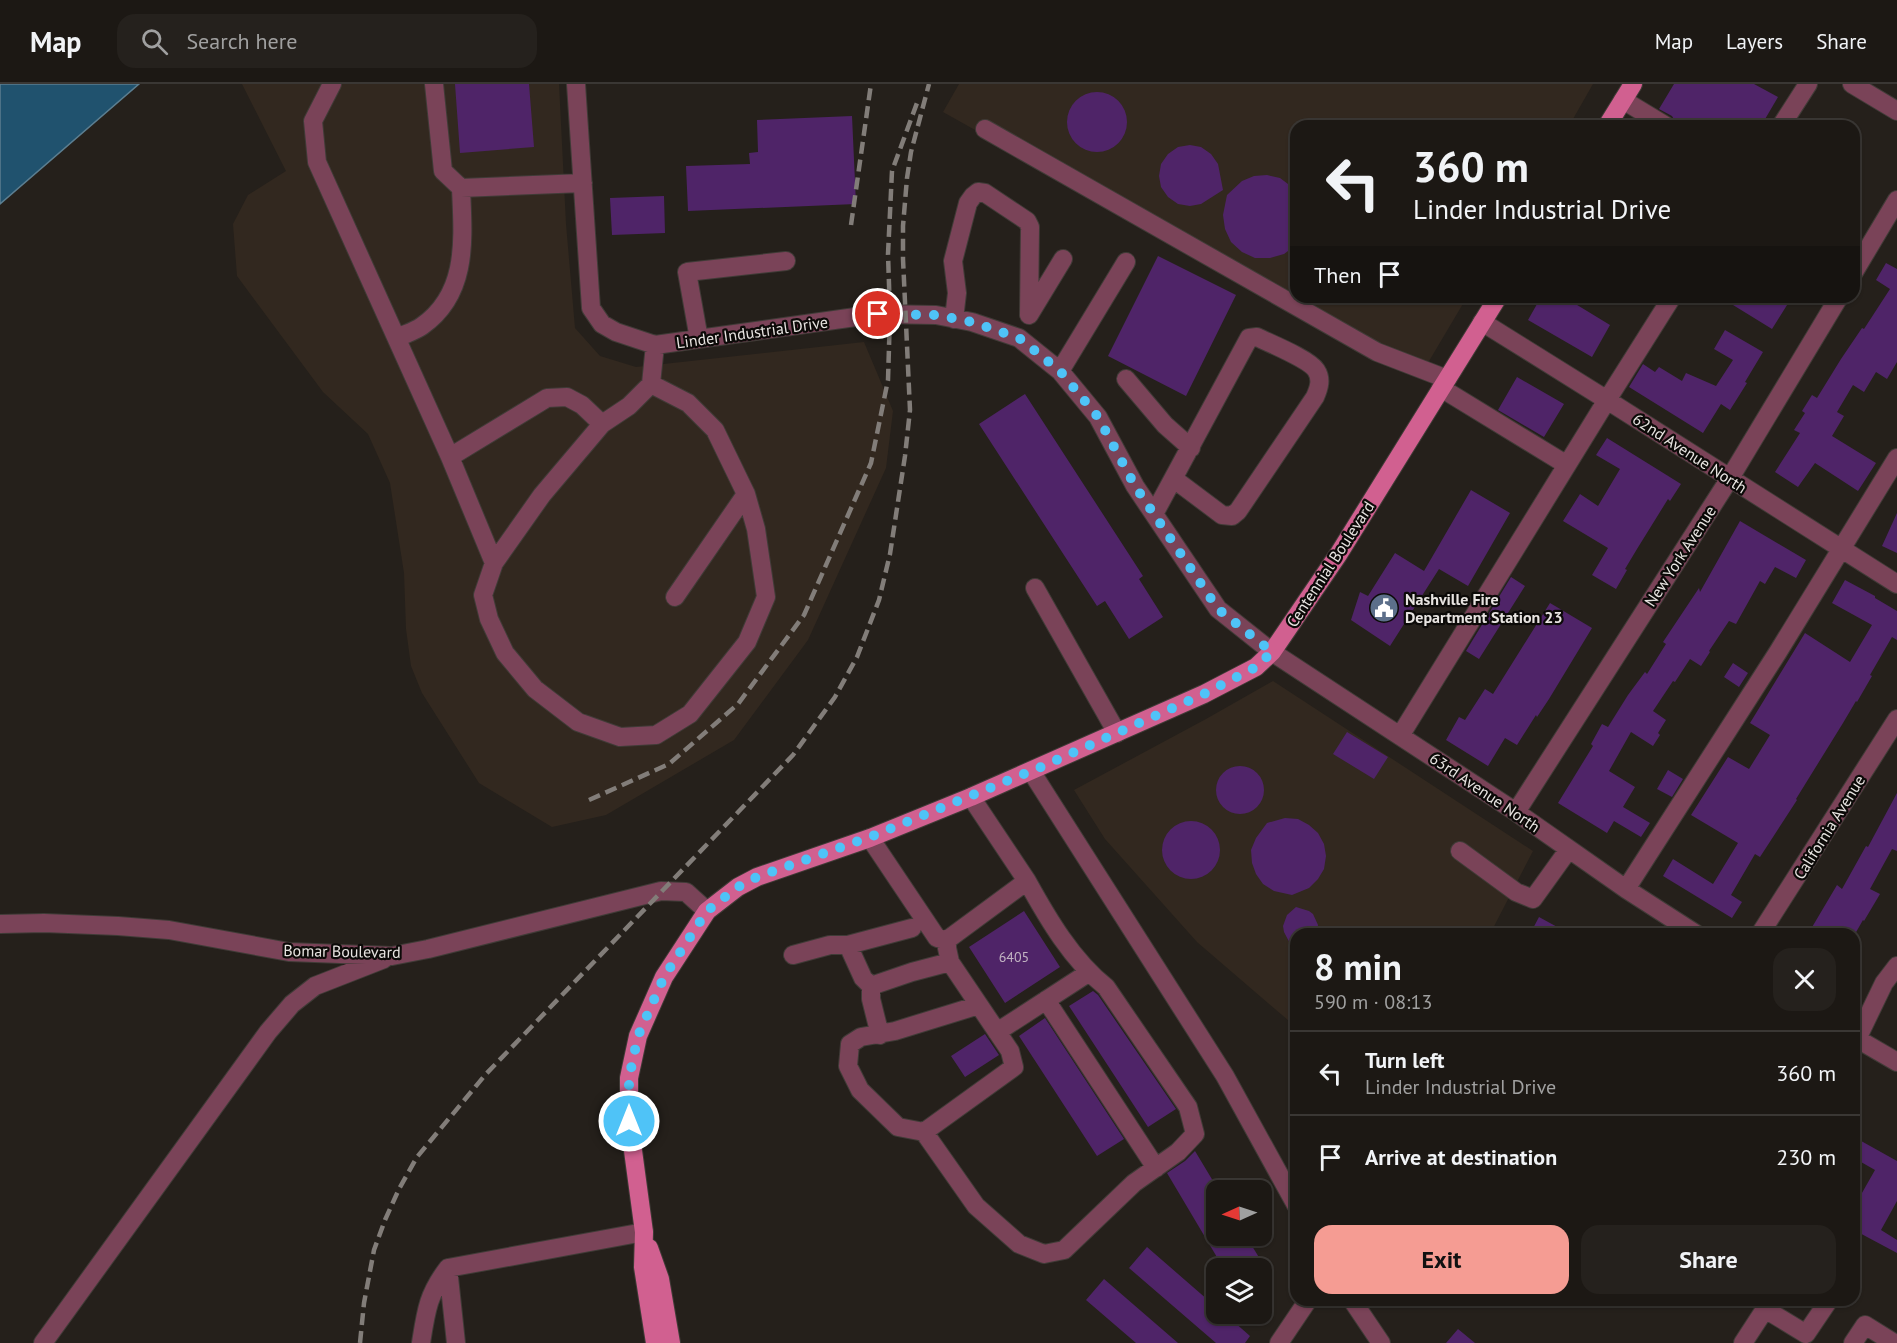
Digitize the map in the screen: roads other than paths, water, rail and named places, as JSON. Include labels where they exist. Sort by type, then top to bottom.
[{"type":"main road","points":[[1611,120],[1631,88]]},
{"type":"main road","name":"Centennial Boulevard","points":[[655,1343],[643,1267],[644,1232],[629,1121],[629,1078],[638,1036],[664,977],[707,911],[738,887],[757,877],[870,837],[971,797],[1204,694],[1256,667],[1272,652],[1338,555],[1494,303]]},
{"type":"main road","name":"Centennial Boulevard","points":[[644,1232],[660,1279],[671,1343]]},
{"type":"street","points":[[333,84],[313,121],[317,162],[450,457],[494,563]]},
{"type":"street","points":[[397,338],[422,327],[441,308],[455,284],[463,244],[461,188],[443,171],[434,84]]},
{"type":"street","points":[[461,188],[583,183],[576,84]]},
{"type":"street","points":[[1785,120],[1808,84]]},
{"type":"street","points":[[1852,84],[1897,111]]},
{"type":"street","points":[[1631,88],[1660,120]]},
{"type":"street","points":[[985,129],[1290,303]]},
{"type":"street","name":"Linder Industrial Drive","points":[[583,183],[591,308],[602,324],[616,332],[655,345],[878,314],[936,315],[972,322],[1015,337],[1060,371],[1098,417],[1135,486],[1218,609],[1272,652]]},
{"type":"street","points":[[954,319],[957,293],[953,261],[968,203],[978,192],[985,193],[1027,221],[1030,227],[1029,314]]},
{"type":"street","points":[[1860,262],[1897,200]]},
{"type":"street","points":[[1015,337],[1063,259]]},
{"type":"street","points":[[699,339],[687,272],[786,261]]},
{"type":"street","points":[[1060,371],[1126,261]]},
{"type":"street","points":[[1291,303],[1377,352],[1444,384],[1567,465]]},
{"type":"street","points":[[1400,736],[1668,303]]},
{"type":"street","name":"New York Avenue","points":[[1516,812],[1730,478],[1835,303]]},
{"type":"street","name":"62nd Avenue North","points":[[1482,322],[1897,584]]},
{"type":"street","points":[[1154,514],[1247,340],[1257,337],[1313,366],[1318,375],[1319,387],[1315,397],[1238,511],[1232,516],[1222,515],[1174,479]]},
{"type":"street","points":[[651,384],[688,403],[715,430],[746,494],[756,529],[766,597],[747,642],[690,714],[656,735],[620,737],[578,722],[535,689],[505,653],[489,619],[483,595],[494,563],[542,495],[602,424],[629,406],[651,384],[655,345]]},
{"type":"street","points":[[1126,379],[1165,425],[1191,448]]},
{"type":"street","points":[[450,457],[547,398],[567,397],[582,405],[602,424]]},
{"type":"street","points":[[1626,889],[1771,662],[1897,458]]},
{"type":"street","points":[[675,597],[746,494]]},
{"type":"street","points":[[1035,588],[1117,733]]},
{"type":"street","name":"63rd Avenue North","points":[[1272,652],[1516,812],[1626,889],[1687,928]]},
{"type":"street","name":"California Avenue","points":[[1764,928],[1897,719]]},
{"type":"street","points":[[1031,771],[1225,1076],[1290,1194]]},
{"type":"street","points":[[971,797],[1028,881],[1045,914],[1088,973],[1106,987],[1188,1107],[1195,1134],[1178,1152],[1134,1184],[1065,1250],[1044,1254],[1019,1244],[976,1206],[924,1132],[898,1127],[860,1090],[848,1066],[850,1044],[861,1037],[896,1032],[979,1005]]},
{"type":"street","points":[[870,837],[937,938],[947,940],[1028,881]]},
{"type":"street","points":[[1460,851],[1516,892],[1533,899],[1569,849]]},
{"type":"street","name":"Bomar Boulevard","points":[[0,924],[44,923],[138,927],[169,930],[289,952],[392,956],[661,891],[686,892],[707,911]]},
{"type":"street","points":[[793,955],[830,945],[848,945],[912,928]]},
{"type":"street","points":[[924,1132],[1014,1067],[1010,1051],[950,962],[947,940]]},
{"type":"street","points":[[848,945],[863,978],[871,986],[871,999],[880,1035]]},
{"type":"street","points":[[43,1343],[268,1032],[292,1004],[315,986],[392,956]]},
{"type":"street","points":[[871,986],[950,962]]},
{"type":"street","points":[[1860,1030],[1884,983],[1897,966]]},
{"type":"street","points":[[997,1032],[1088,973]]},
{"type":"street","points":[[1046,1000],[1156,1168]]},
{"type":"street","points":[[1860,1040],[1897,1062]]},
{"type":"street","points":[[421,1343],[426,1311],[435,1285],[448,1268],[644,1232]]},
{"type":"street","points":[[448,1268],[456,1343]]},
{"type":"street","points":[[1279,1343],[1304,1306]]},
{"type":"street","points":[[1356,1306],[1381,1343]]},
{"type":"street","points":[[1743,1343],[1767,1306]]},
{"type":"street","points":[[1769,1306],[1806,1334],[1825,1306]]},
{"type":"street","points":[[1853,1343],[1865,1325],[1894,1343]]},
{"type":"water","points":[[0,84],[139,84],[0,204]]},
{"type":"railway","points":[[851,225],[871,84]]},
{"type":"railway","points":[[360,1343],[364,1303],[374,1250],[399,1189],[417,1157],[486,1074],[793,755],[835,697],[857,657],[879,600],[890,554],[905,456],[910,410],[903,226],[911,152],[929,84]]},
{"type":"railway","points":[[589,800],[669,764],[738,704],[804,615],[871,463],[888,380],[890,314],[888,254],[892,171],[917,103]]},
{"type":"place","name":"Nashville Fire Department Station 23","points":[[1384,608]]}]
